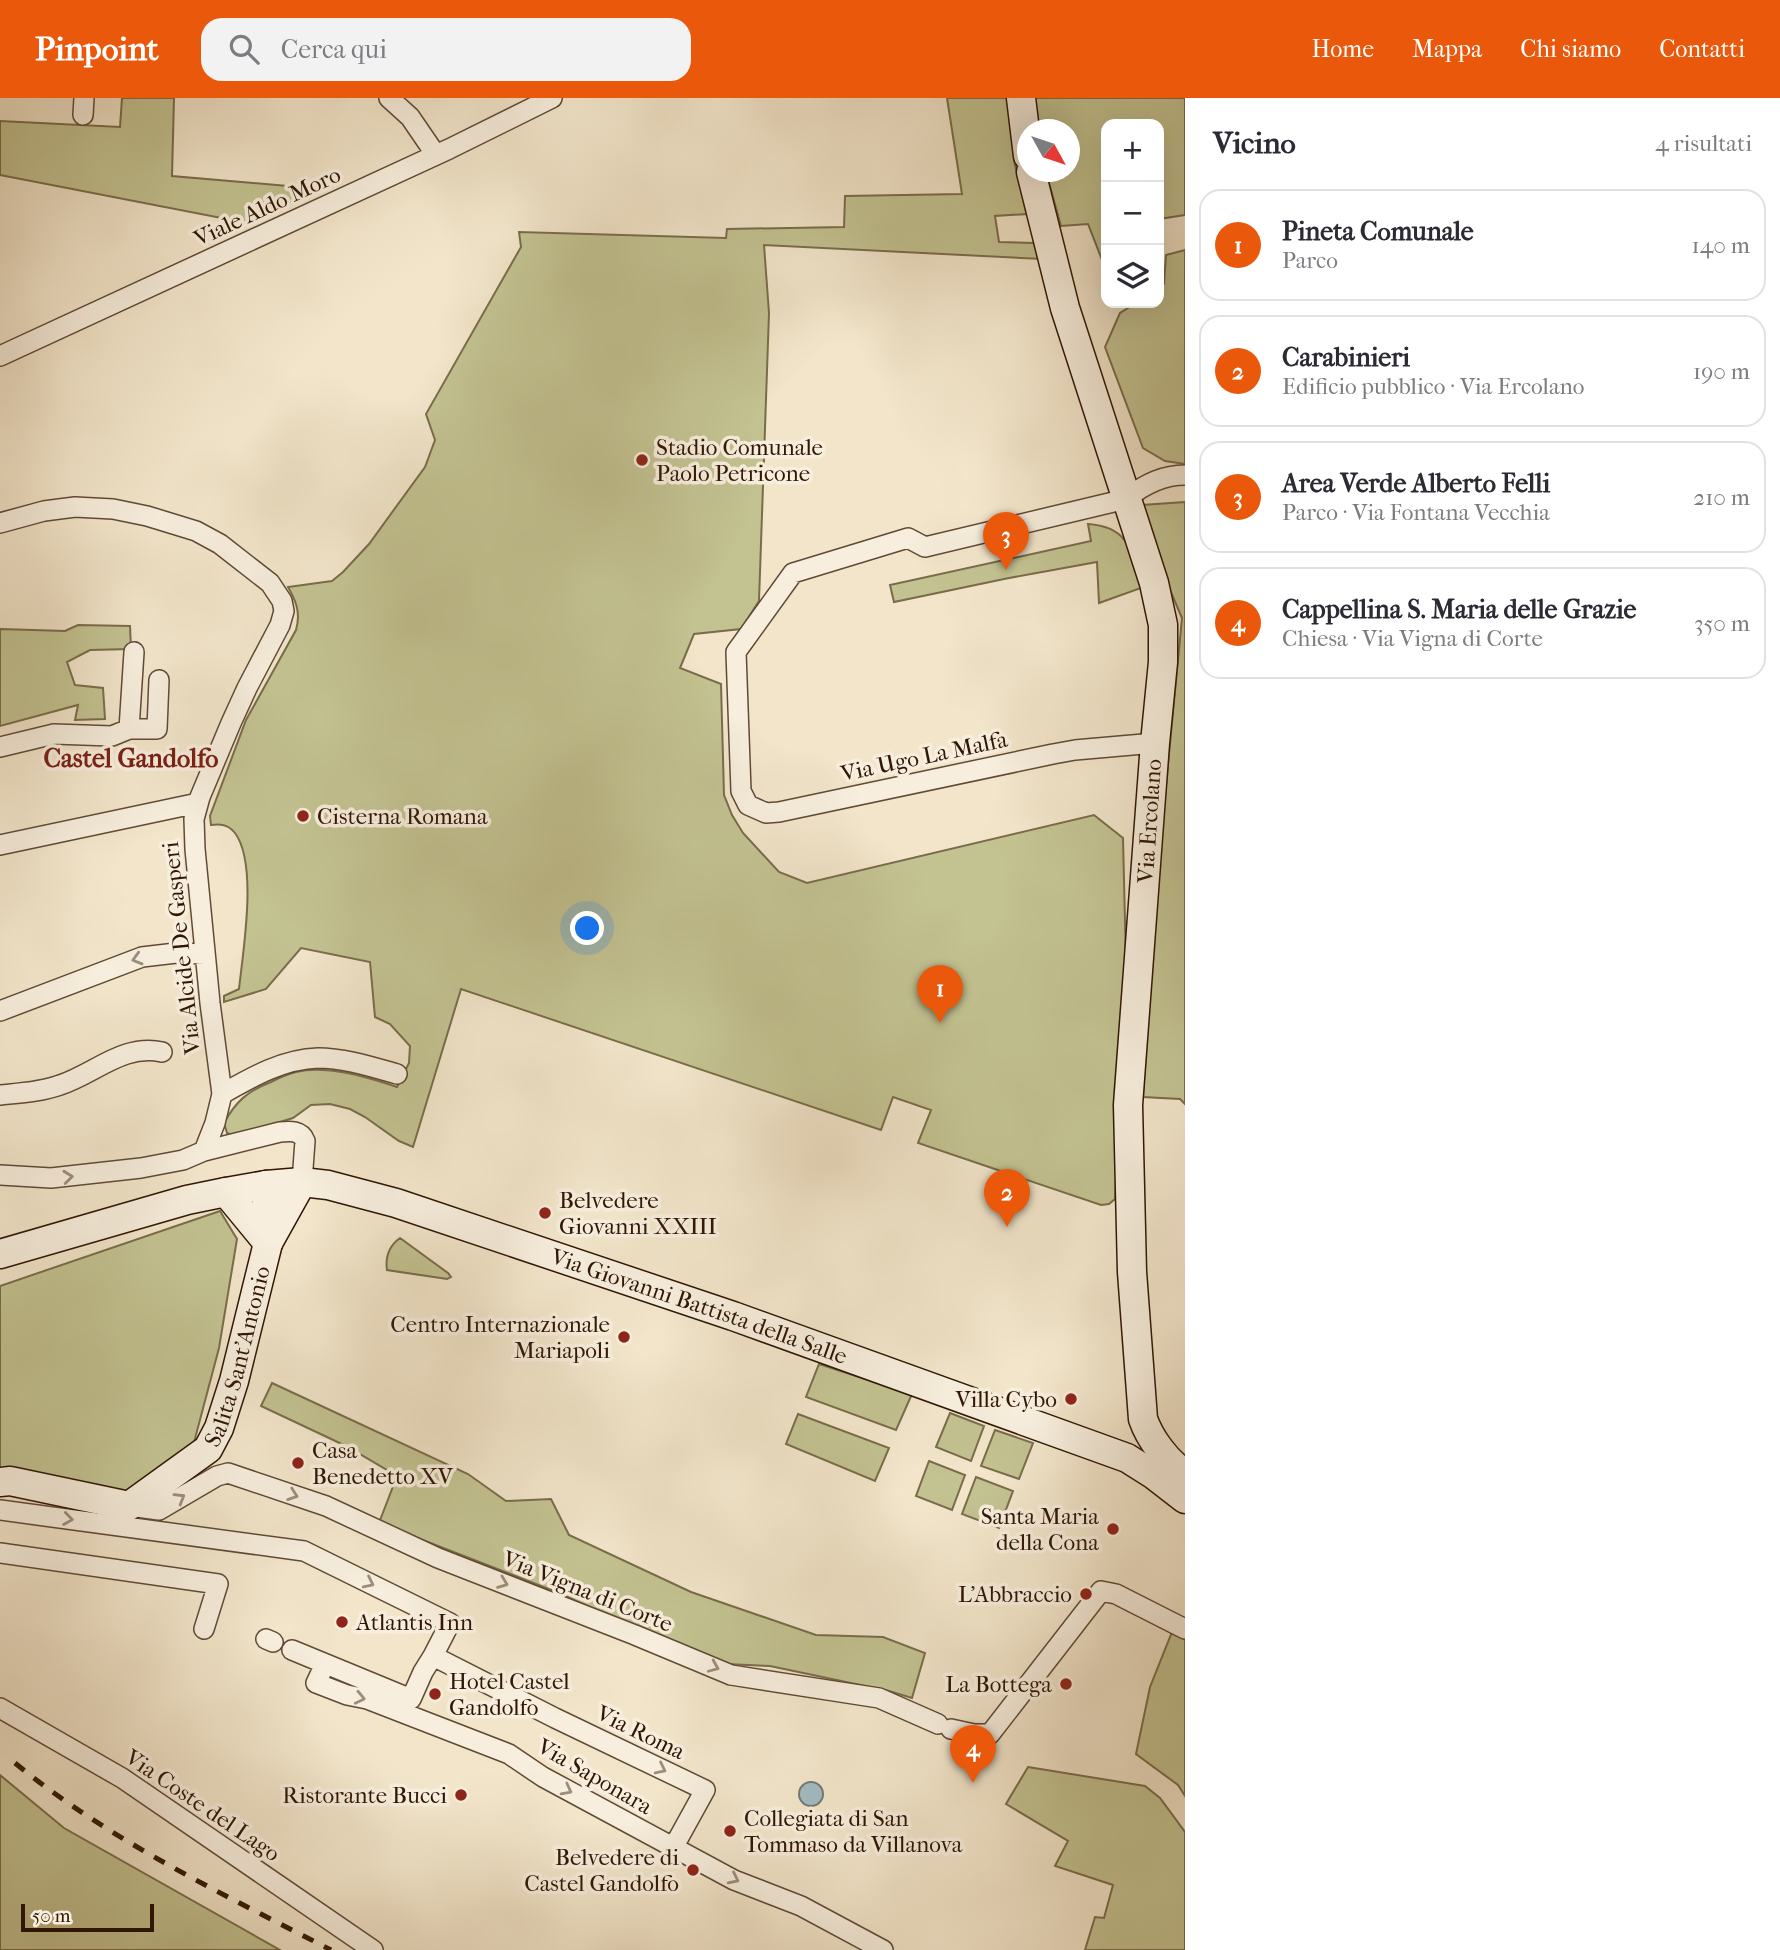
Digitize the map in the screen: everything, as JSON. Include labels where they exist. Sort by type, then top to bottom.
[{"type":"street","points":[[389,98],[410,117],[436,155]]},
{"type":"street","name":"Viale Aldo Moro","points":[[0,356],[436,155],[552,98]]},
{"type":"street","points":[[1021,98],[1023,119]]},
{"type":"street","name":"Via Ercolano","points":[[1034,182],[1065,308],[1156,591],[1163,625],[1163,662],[1128,1105],[1132,1272],[1143,1419],[1164,1453],[1185,1474]]},
{"type":"street","points":[[1126,499],[1143,487],[1166,477],[1185,475]]},
{"type":"street","name":"Via Ugo La Malfa","points":[[1126,499],[925,547],[908,538],[793,573],[736,652],[741,791],[744,800],[753,809],[772,813],[1053,754],[1155,743]]},
{"type":"street","name":"Via Alcide De Gasperi","points":[[0,523],[44,511],[75,507],[125,511],[160,520],[196,531],[220,544],[270,583],[280,596],[283,606],[280,625],[247,688],[198,803],[194,819],[205,954],[222,1094],[204,1152]]},
{"type":"street","points":[[129,729],[134,652]]},
{"type":"street","points":[[0,747],[54,734],[112,736],[129,729],[157,729],[159,680]]},
{"type":"street","points":[[0,845],[198,803]]},
{"type":"street","points":[[0,1011],[142,957],[176,953],[205,954]]},
{"type":"street","points":[[0,1095],[57,1086],[134,1051],[162,1052]]},
{"type":"street","points":[[222,1094],[272,1069],[310,1059],[341,1061],[397,1074]]},
{"type":"street","points":[[0,1175],[51,1178],[110,1172],[183,1160],[280,1132],[294,1132],[303,1136],[305,1141],[302,1182]]},
{"type":"street","name":"Via Giovanni Battista della Salle","points":[[0,1254],[187,1200],[265,1185],[302,1182],[328,1185],[365,1194],[713,1310],[1127,1458],[1185,1499]]},
{"type":"street","name":"Salita Sant'Antonio","points":[[268,1243],[302,1182]]},
{"type":"street","name":"Salita Sant'Antonio","points":[[129,1506],[208,1449],[219,1428],[256,1300],[268,1243],[265,1185]]},
{"type":"street","name":"Salita Sant'Antonio","points":[[226,1192],[268,1243]]},
{"type":"street","name":"Via Vigna di Corte","points":[[129,1506],[159,1510],[217,1476],[228,1473],[327,1506],[438,1558],[731,1675],[878,1698],[944,1727],[974,1734],[990,1734],[1101,1591],[1116,1594],[1185,1629]]},
{"type":"street","points":[[0,1482],[10,1481],[129,1506]]},
{"type":"street","points":[[0,1510],[308,1553],[450,1623],[411,1699],[292,1650]]},
{"type":"street","points":[[0,1553],[218,1584],[204,1629]]},
{"type":"street","name":"Via Roma","points":[[433,1657],[705,1790],[673,1848]]},
{"type":"street","name":"Via Saponara","points":[[325,1664],[316,1683],[380,1704],[509,1754],[542,1777],[673,1848]]},
{"type":"street","name":"Via Coste del Lago","points":[[0,1707],[122,1778],[373,1950]]},
{"type":"street","points":[[673,1848],[734,1880],[801,1906],[884,1950]]},
{"type":"shaded area","points":[[122,98],[174,98],[172,176],[299,187],[303,196],[247,223],[0,175],[0,121],[120,127]]},
{"type":"shaded area","points":[[947,98],[1007,98],[1017,182],[1020,182],[1028,214],[995,216],[999,242],[1034,243],[1042,259],[764,245],[769,313],[759,601],[741,629],[694,634],[680,668],[721,684],[724,795],[732,815],[743,833],[779,872],[807,883],[1094,815],[1123,838],[1126,964],[1115,1199],[1109,1204],[1101,1205],[918,1143],[931,1110],[893,1097],[881,1130],[461,989],[413,1147],[350,1109],[330,1104],[311,1105],[293,1118],[234,1136],[227,1133],[224,1123],[243,1098],[287,1075],[308,1070],[334,1071],[397,1087],[409,1063],[410,1046],[390,1024],[375,1017],[370,962],[301,948],[266,989],[224,1002],[224,996],[239,989],[246,931],[246,865],[235,833],[224,825],[211,825],[210,816],[246,720],[296,630],[297,607],[288,587],[332,581],[343,572],[369,544],[425,467],[435,440],[426,414],[521,247],[519,232],[726,238],[727,229],[844,227],[845,196],[962,194]]},
{"type":"shaded area","points":[[1035,98],[1185,98],[1185,215],[1164,218],[1164,119],[1101,119],[1101,257],[1088,224],[1061,226],[1049,182],[1080,182],[1080,119],[1038,119]]},
{"type":"shaded area","points":[[1185,250],[1185,464],[1165,461],[1143,448],[1105,347],[1120,313],[1128,308],[1164,308],[1166,255]]},
{"type":"shaded area","points":[[1185,502],[1185,1104],[1180,1099],[1143,1097],[1155,901],[1182,618],[1161,569],[1142,505]]},
{"type":"shaded area","points":[[1088,524],[1113,530],[1127,544],[1141,588],[1099,603],[1097,562],[894,602],[890,585],[1091,541]]},
{"type":"shaded area","points":[[78,625],[130,626],[131,649],[90,650],[67,662],[75,685],[103,688],[105,719],[75,720],[78,705],[0,726],[0,629],[65,631]]},
{"type":"shaded area","points":[[220,1211],[237,1239],[219,1348],[192,1450],[125,1498],[0,1473],[0,1286]]},
{"type":"shaded area","points":[[400,1238],[451,1277],[447,1279],[387,1270],[389,1252]]},
{"type":"shaded area","points":[[819,1364],[912,1394],[896,1430],[806,1397]]},
{"type":"shaded area","points":[[272,1383],[468,1474],[506,1501],[551,1499],[569,1535],[691,1592],[816,1635],[883,1637],[925,1653],[912,1698],[770,1666],[726,1664],[619,1621],[559,1593],[379,1523],[397,1476],[346,1446],[261,1406]]},
{"type":"shaded area","points":[[950,1413],[984,1426],[971,1461],[936,1447]]},
{"type":"shaded area","points":[[798,1414],[889,1448],[875,1481],[786,1444]]},
{"type":"shaded area","points":[[995,1430],[1033,1443],[1019,1479],[981,1466]]},
{"type":"shaded area","points":[[929,1461],[965,1475],[952,1510],[916,1496]]},
{"type":"shaded area","points":[[976,1477],[1013,1491],[999,1528],[962,1514]]},
{"type":"shaded area","points":[[1172,1632],[1185,1639],[1185,1796],[1178,1785],[1136,1754],[1150,1687]]},
{"type":"shaded area","points":[[1028,1767],[1145,1786],[1160,1798],[1185,1832],[1185,1950],[1085,1950],[1095,1917],[1104,1918],[1113,1885],[1055,1866],[1068,1841],[1006,1804]]},
{"type":"shaded area","points":[[0,1775],[64,1828],[280,1950],[0,1950]]},
{"type":"water","points":[[811,1782],[822,1789],[823,1794],[816,1805],[811,1806],[800,1799],[799,1794],[806,1783]]},
{"type":"railway","points":[[15,1763],[51,1791],[128,1842],[331,1950]]},
{"type":"place","name":"Stadio Comunale Paolo Petricone","points":[[642,460]]},
{"type":"place","name":"Area Verde Alberto Felli","points":[[1006,570]]},
{"type":"place","name":"Cisterna Romana","points":[[303,816]]},
{"type":"place","name":"Pineta Comunale","points":[[940,1023]]},
{"type":"place","name":"Belvedere Giovanni XXIII","points":[[545,1213]]},
{"type":"place","name":"Carabinieri","points":[[1007,1227]]},
{"type":"place","name":"Centro Internazionale Mariapoli","points":[[624,1337]]},
{"type":"place","name":"Villa Cybo","points":[[1071,1399]]},
{"type":"place","name":"Casa Benedetto XV","points":[[298,1463]]},
{"type":"place","name":"Santa Maria della Cona","points":[[1113,1529]]},
{"type":"place","name":"L’Abbraccio","points":[[1086,1594]]},
{"type":"place","name":"Atlantis Inn","points":[[342,1622]]},
{"type":"place","name":"La Bottega","points":[[1066,1684]]},
{"type":"place","name":"Hotel Castel Gandolfo","points":[[435,1694]]},
{"type":"place","name":"Cappellina S. Maria delle Grazie","points":[[973,1783]]},
{"type":"place","name":"Ristorante Bucci","points":[[461,1795]]},
{"type":"place","name":"Collegiata di San Tommaso da Villanova","points":[[730,1831]]},
{"type":"place","name":"Belvedere di Castel Gandolfo","points":[[693,1870]]},
{"type":"district","name":"Castel Gandolfo","points":[[131,758]]}]
